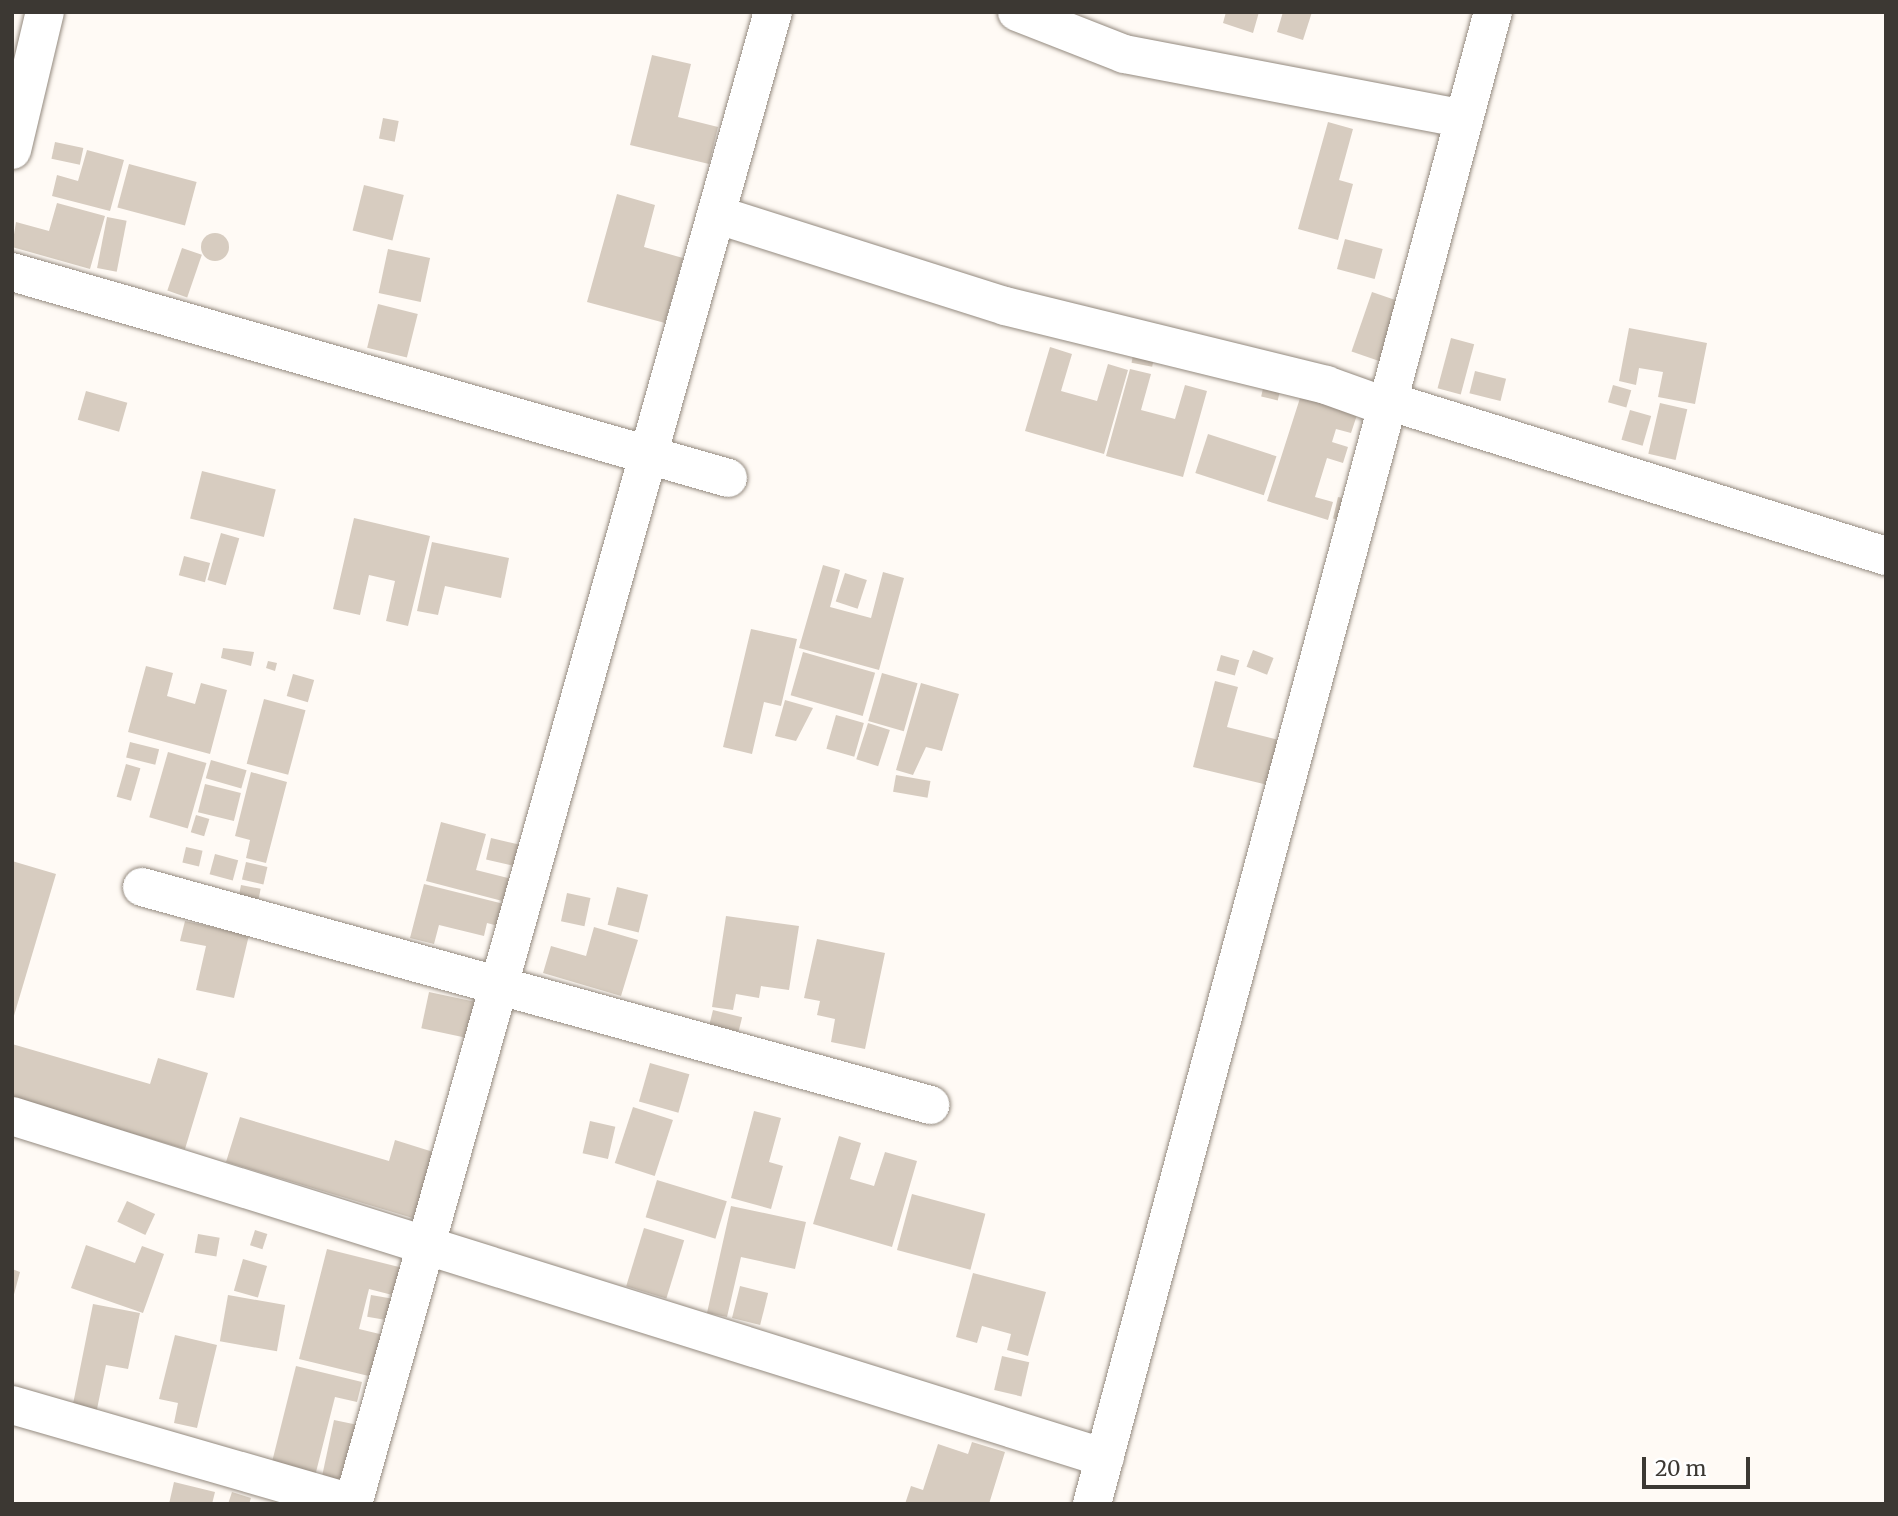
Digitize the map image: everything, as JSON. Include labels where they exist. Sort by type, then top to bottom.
[{"type":"street","points":[[12,150],[45,12]]},
{"type":"street","points":[[12,1405],[353,1504],[773,12]]},
{"type":"street","points":[[1017,12],[1124,54],[1464,119]]},
{"type":"street","points":[[1092,1504],[1493,12]]},
{"type":"street","points":[[718,215],[1005,306],[1326,385],[1886,556]]},
{"type":"street","points":[[12,272],[729,478]]},
{"type":"street","points":[[142,887],[497,988],[930,1105]]},
{"type":"street","points":[[12,1116],[1105,1458]]},
{"type":"building","points":[[1226,12],[1259,12],[1253,33],[1223,23]]},
{"type":"building","points":[[1283,12],[1312,12],[1303,40],[1277,32]]},
{"type":"building","points":[[652,55],[691,64],[678,117],[718,127],[709,164],[630,145]]},
{"type":"building","points":[[383,118],[399,121],[395,142],[379,139]]},
{"type":"building","points":[[1328,122],[1353,129],[1339,180],[1353,184],[1338,240],[1298,229]]},
{"type":"building","points":[[55,142],[83,148],[80,165],[51,159]]},
{"type":"building","points":[[87,150],[124,160],[110,211],[52,196],[57,175],[78,181]]},
{"type":"building","points":[[129,164],[197,182],[185,226],[117,207]]},
{"type":"building","points":[[364,185],[404,195],[392,241],[353,231]]},
{"type":"building","points":[[617,194],[655,205],[644,247],[683,258],[665,323],[587,302]]},
{"type":"building","points":[[57,203],[105,216],[90,269],[12,247],[16,222],[49,231]]},
{"type":"building","points":[[107,217],[127,221],[117,272],[97,268]]},
{"type":"building","points":[[215,233],[225,237],[229,247],[225,257],[215,261],[205,257],[201,247],[205,237]]},
{"type":"building","points":[[1345,239],[1383,249],[1375,279],[1337,269]]},
{"type":"building","points":[[182,248],[202,255],[187,297],[167,291]]},
{"type":"building","points":[[388,249],[430,258],[421,302],[379,293]]},
{"type":"building","points":[[1372,292],[1410,305],[1389,365],[1351,352]]},
{"type":"building","points":[[378,304],[418,314],[407,358],[367,348]]},
{"type":"building","points":[[1629,328],[1707,343],[1695,404],[1658,397],[1663,372],[1639,368],[1636,385],[1619,381]]},
{"type":"building","points":[[1451,338],[1474,344],[1461,394],[1438,388]]},
{"type":"building","points":[[1135,345],[1156,349],[1152,367],[1132,363]]},
{"type":"building","points":[[1050,347],[1072,354],[1061,391],[1097,401],[1108,364],[1128,370],[1104,454],[1025,431]]},
{"type":"building","points":[[1130,369],[1151,374],[1141,410],[1175,419],[1185,385],[1207,391],[1183,477],[1106,456]]},
{"type":"building","points":[[1475,371],[1506,379],[1500,401],[1469,393]]},
{"type":"building","points":[[1265,380],[1282,384],[1278,400],[1261,397]]},
{"type":"building","points":[[1613,385],[1631,390],[1626,408],[1608,402]]},
{"type":"building","points":[[86,391],[127,403],[119,432],[78,420]]},
{"type":"building","points":[[1301,395],[1358,412],[1351,433],[1336,429],[1332,442],[1348,447],[1343,463],[1327,458],[1315,497],[1333,502],[1328,520],[1267,501]]},
{"type":"building","points":[[1660,403],[1687,409],[1676,460],[1648,454]]},
{"type":"building","points":[[1630,410],[1651,416],[1643,446],[1621,440]]},
{"type":"building","points":[[1208,434],[1276,456],[1264,495],[1195,473]]},
{"type":"building","points":[[202,471],[276,489],[264,537],[190,519]]},
{"type":"building","points":[[1338,497],[1355,501],[1350,522],[1333,518]]},
{"type":"building","points":[[354,518],[430,536],[408,626],[386,621],[395,581],[369,575],[360,615],[333,609]]},
{"type":"building","points":[[221,533],[239,538],[226,585],[207,580]]},
{"type":"building","points":[[432,542],[509,558],[501,598],[445,586],[438,615],[417,611]]},
{"type":"building","points":[[184,556],[210,563],[205,582],[179,575]]},
{"type":"building","points":[[823,565],[840,570],[830,607],[871,618],[883,572],[904,578],[879,670],[799,648]]},
{"type":"building","points":[[845,573],[867,580],[858,609],[836,602]]},
{"type":"building","points":[[751,629],[797,639],[781,706],[764,702],[752,754],[723,747]]},
{"type":"building","points":[[223,648],[254,652],[251,666],[221,658]]},
{"type":"building","points":[[1253,650],[1274,658],[1267,675],[1247,667]]},
{"type":"building","points":[[803,652],[875,673],[863,716],[791,695]]},
{"type":"building","points":[[1221,655],[1239,660],[1235,676],[1217,670]]},
{"type":"building","points":[[268,661],[277,663],[275,671],[266,668]]},
{"type":"building","points":[[146,666],[173,673],[167,696],[195,704],[201,683],[227,690],[210,754],[128,732]]},
{"type":"building","points":[[882,673],[918,683],[904,731],[868,721]]},
{"type":"building","points":[[293,674],[314,680],[308,702],[287,696]]},
{"type":"building","points":[[1215,681],[1238,687],[1227,727],[1287,742],[1276,787],[1193,767]]},
{"type":"building","points":[[921,683],[959,694],[942,751],[926,747],[913,775],[896,770]]},
{"type":"building","points":[[264,699],[306,710],[288,775],[247,764]]},
{"type":"building","points":[[785,700],[813,708],[796,741],[775,736]]},
{"type":"building","points":[[836,715],[864,723],[854,757],[826,749]]},
{"type":"building","points":[[868,723],[890,730],[878,766],[856,759]]},
{"type":"building","points":[[130,742],[159,749],[155,765],[126,758]]},
{"type":"building","points":[[168,752],[206,763],[188,828],[149,817]]},
{"type":"building","points":[[211,760],[247,770],[241,788],[206,778]]},
{"type":"building","points":[[126,764],[140,768],[131,801],[117,797]]},
{"type":"building","points":[[251,772],[287,782],[266,863],[246,858],[250,840],[235,836]]},
{"type":"building","points":[[896,775],[930,781],[928,798],[893,792]]},
{"type":"building","points":[[205,784],[241,793],[234,821],[198,812]]},
{"type":"building","points":[[196,815],[209,819],[204,836],[191,832]]},
{"type":"building","points":[[441,822],[486,834],[476,870],[516,880],[510,903],[426,881]]},
{"type":"building","points":[[491,838],[522,845],[517,867],[486,859]]},
{"type":"building","points":[[186,847],[203,851],[199,866],[182,863]]},
{"type":"building","points":[[215,854],[238,860],[233,880],[210,874]]},
{"type":"building","points":[[12,861],[56,874],[13,1019],[12,1019]]},
{"type":"building","points":[[246,862],[267,867],[263,884],[242,880]]},
{"type":"building","points":[[424,884],[508,905],[502,927],[487,923],[484,936],[439,925],[434,944],[410,938]]},
{"type":"building","points":[[241,885],[261,889],[257,909],[237,906]]},
{"type":"building","points":[[617,887],[648,895],[639,933],[608,925]]},
{"type":"building","points":[[567,893],[590,898],[584,926],[561,921]]},
{"type":"building","points":[[726,916],[799,926],[789,990],[761,986],[759,998],[736,994],[733,1010],[712,1007]]},
{"type":"building","points":[[185,921],[249,935],[234,998],[196,990],[206,946],[180,941]]},
{"type":"building","points":[[594,927],[638,940],[621,996],[543,973],[551,946],[586,956]]},
{"type":"building","points":[[817,939],[885,953],[865,1049],[831,1042],[835,1019],[817,1015],[820,1001],[804,998]]},
{"type":"building","points":[[429,992],[476,1002],[468,1038],[421,1028]]},
{"type":"building","points":[[713,1010],[742,1017],[738,1032],[709,1025]]},
{"type":"building","points":[[12,1044],[150,1084],[158,1058],[208,1073],[185,1149],[12,1098]]},
{"type":"building","points":[[650,1063],[689,1074],[678,1113],[639,1101]]},
{"type":"building","points":[[633,1107],[673,1120],[655,1176],[615,1163]]},
{"type":"building","points":[[754,1111],[781,1118],[769,1162],[783,1166],[771,1209],[731,1198]]},
{"type":"building","points":[[240,1117],[389,1161],[395,1140],[446,1156],[426,1222],[226,1162]]},
{"type":"building","points":[[590,1121],[615,1127],[608,1159],[583,1153]]},
{"type":"building","points":[[839,1136],[861,1143],[850,1179],[874,1186],[885,1152],[917,1161],[892,1247],[813,1224]]},
{"type":"building","points":[[657,1180],[727,1201],[715,1239],[646,1217]]},
{"type":"building","points":[[912,1194],[985,1214],[970,1270],[897,1250]]},
{"type":"building","points":[[127,1201],[155,1214],[145,1235],[117,1222]]},
{"type":"building","points":[[731,1206],[806,1222],[795,1269],[741,1257],[727,1317],[707,1313]]},
{"type":"building","points":[[644,1228],[684,1240],[666,1299],[626,1286]]},
{"type":"building","points":[[255,1230],[267,1234],[262,1249],[250,1245]]},
{"type":"building","points":[[198,1234],[220,1238],[216,1257],[195,1253]]},
{"type":"building","points":[[86,1245],[135,1263],[142,1246],[164,1254],[143,1313],[71,1288]]},
{"type":"building","points":[[327,1249],[411,1270],[404,1298],[369,1289],[359,1329],[392,1337],[381,1379],[299,1359]]},
{"type":"building","points":[[243,1259],[267,1266],[258,1298],[234,1291]]},
{"type":"building","points":[[12,1269],[20,1272],[13,1298],[12,1298]]},
{"type":"building","points":[[973,1273],[1046,1292],[1028,1356],[1007,1350],[1011,1334],[982,1326],[977,1343],[956,1337]]},
{"type":"building","points":[[740,1286],[768,1293],[760,1325],[732,1318]]},
{"type":"building","points":[[228,1295],[285,1305],[277,1351],[220,1341]]},
{"type":"building","points":[[371,1295],[399,1300],[395,1322],[367,1317]]},
{"type":"building","points":[[93,1304],[140,1313],[128,1369],[106,1365],[96,1414],[72,1409]]},
{"type":"building","points":[[175,1335],[217,1345],[197,1428],[174,1423],[178,1403],[159,1399]]},
{"type":"building","points":[[1002,1356],[1029,1362],[1021,1396],[994,1390]]},
{"type":"building","points":[[296,1366],[362,1382],[357,1402],[335,1397],[314,1480],[270,1470]]},
{"type":"building","points":[[334,1420],[366,1427],[354,1484],[322,1477]]},
{"type":"building","points":[[972,1442],[1005,1452],[989,1504],[905,1504],[911,1486],[923,1490],[938,1444],[968,1454]]},
{"type":"building","points":[[174,1482],[215,1492],[212,1504],[169,1504]]},
{"type":"building","points":[[232,1492],[251,1498],[249,1504],[228,1504]]}]
